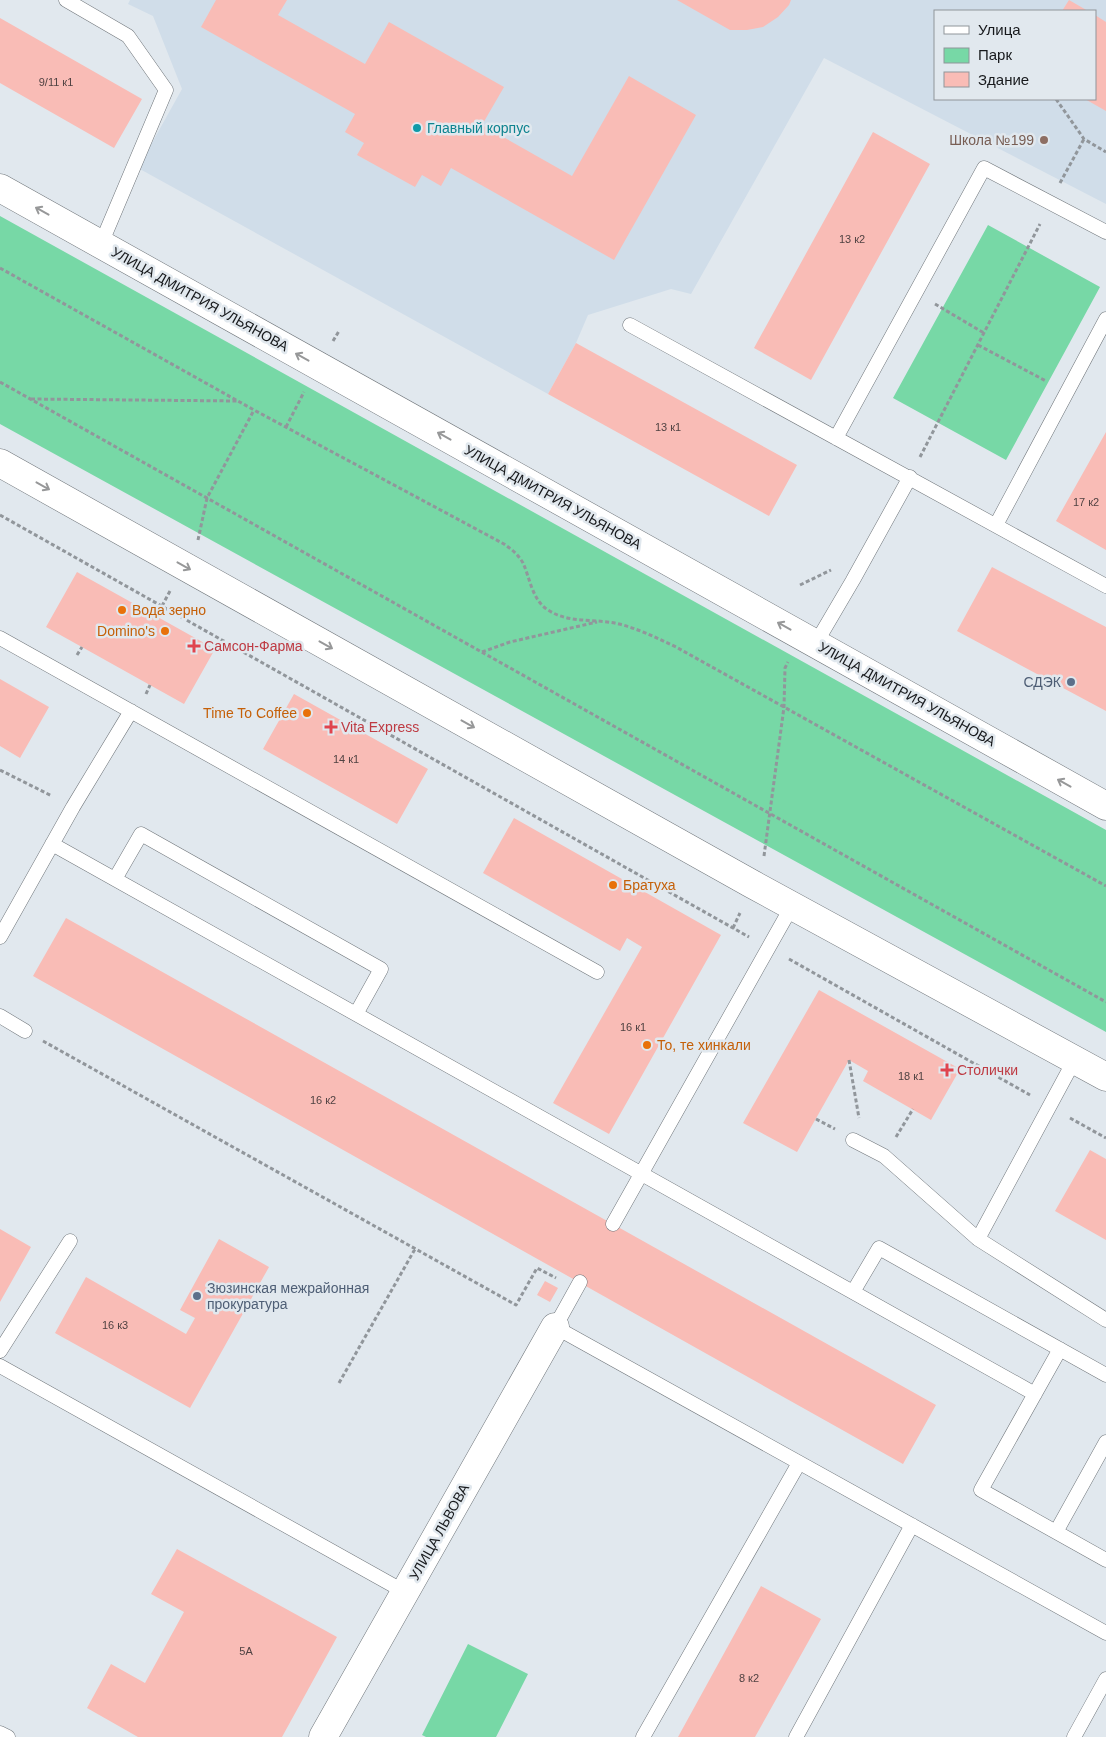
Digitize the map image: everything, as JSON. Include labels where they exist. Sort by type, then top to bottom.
[{"type":"main road","name":"УЛИЦА ДМИТРИЯ УЛЬЯНОВА","points":[[0,188],[1106,806]]},
{"type":"main road","points":[[0,462],[752,884],[1106,1077]]},
{"type":"main road","name":"УЛИЦА ЛЬВОВА","points":[[323,1737],[555,1327]]},
{"type":"lane","points":[[66,0],[128,36],[166,90],[101,244]]},
{"type":"lane","points":[[836,438],[984,168],[1106,232]]},
{"type":"lane","points":[[996,525],[1106,319]]},
{"type":"lane","points":[[630,325],[1106,586]]},
{"type":"lane","points":[[809,639],[838,606],[910,477]]},
{"type":"lane","points":[[0,638],[597,972]]},
{"type":"lane","points":[[0,937],[73,807],[131,711]]},
{"type":"lane","points":[[115,879],[141,834],[184,858],[381,969],[356,1014]]},
{"type":"lane","points":[[52,844],[1035,1394]]},
{"type":"lane","points":[[613,1224],[792,906]]},
{"type":"lane","points":[[0,1016],[26,1031]]},
{"type":"lane","points":[[978,1239],[1075,1059]]},
{"type":"lane","points":[[853,1140],[884,1156],[978,1239],[1106,1320]]},
{"type":"lane","points":[[0,1351],[70,1241]]},
{"type":"lane","points":[[854,1292],[878,1248],[1106,1375]]},
{"type":"lane","points":[[578,1286],[555,1327],[1106,1633]]},
{"type":"lane","points":[[1060,1349],[981,1490],[1106,1560]]},
{"type":"lane","points":[[0,1366],[405,1592]]},
{"type":"lane","points":[[1056,1532],[1106,1442]]},
{"type":"lane","points":[[643,1737],[799,1463]]},
{"type":"lane","points":[[796,1737],[912,1525]]},
{"type":"lane","points":[[1074,1737],[1106,1679]]},
{"type":"lane","points":[[0,1733],[8,1737]]},
{"type":"path","points":[[1057,100],[1084,139],[1106,152]]},
{"type":"path","points":[[910,477],[1051,203],[1061,180],[1084,139]]},
{"type":"path","points":[[0,268],[254,410],[504,544],[515,552],[522,562],[537,598],[546,609],[557,615],[569,618],[616,623],[646,633],[676,647],[1106,886]]},
{"type":"path","points":[[916,293],[984,333]]},
{"type":"path","points":[[978,345],[1067,392]]},
{"type":"path","points":[[0,382],[1106,1002]]},
{"type":"path","points":[[30,398],[238,401]]},
{"type":"path","points":[[162,606],[200,536],[207,498],[254,410]]},
{"type":"path","points":[[0,515],[1106,1138]]},
{"type":"path","points":[[482,652],[510,642],[600,622]]},
{"type":"path","points":[[733,928],[765,854],[784,707],[785,668],[809,639]]},
{"type":"path","points":[[0,770],[73,807]]},
{"type":"path","points":[[26,1031],[516,1305],[537,1268],[578,1286]]},
{"type":"path","points":[[849,1060],[860,1126],[853,1140]]},
{"type":"path","points":[[884,1156],[912,1109]]},
{"type":"path","points":[[339,1383],[415,1248]]},
{"type":"shaded area","points":[[130,0],[1106,0],[1106,204],[824,58],[691,294],[671,289],[588,315],[576,343],[548,394],[138,168],[182,89],[153,16],[128,4]]},
{"type":"green space","points":[[0,216],[1106,830],[1106,1032],[0,424]]},
{"type":"green space","points":[[988,225],[1100,287],[1006,460],[893,398]]},
{"type":"green space","points":[[468,1644],[528,1674],[496,1737],[426,1737],[422,1735]]},
{"type":"building","name":"Главный корпус","points":[[216,0],[287,0],[278,15],[365,64],[389,22],[504,87],[482,125],[572,176],[629,76],[696,115],[614,260],[451,168],[441,186],[422,175],[415,187],[357,155],[364,143],[345,132],[355,114],[201,27]]},
{"type":"building","points":[[677,0],[791,0],[778,17],[763,27],[747,30],[730,30]]},
{"type":"building","points":[[1069,0],[1086,10],[1063,10]]},
{"type":"building","points":[[1096,16],[1106,22],[1106,111],[1087,100],[1096,100]]},
{"type":"building","points":[[0,18],[142,99],[114,148],[0,83]]},
{"type":"building","points":[[873,132],[930,164],[811,380],[754,348]]},
{"type":"building","points":[[576,343],[797,465],[769,516],[548,394]]},
{"type":"building","points":[[1106,432],[1106,550],[1056,521]]},
{"type":"building","points":[[992,567],[1106,627],[1106,711],[957,631]]},
{"type":"building","points":[[77,572],[215,649],[184,704],[46,627]]},
{"type":"building","points":[[0,679],[49,707],[20,758],[0,746]]},
{"type":"building","points":[[294,694],[428,769],[397,824],[263,749]]},
{"type":"building","points":[[514,818],[721,935],[609,1134],[553,1103],[642,947],[627,938],[620,951],[483,873]]},
{"type":"building","points":[[66,918],[936,1405],[903,1464],[33,976]]},
{"type":"building","points":[[819,990],[960,1069],[931,1120],[863,1081],[868,1071],[849,1060],[797,1152],[743,1123]]},
{"type":"building","points":[[1090,1150],[1106,1159],[1106,1240],[1055,1211]]},
{"type":"building","points":[[0,1229],[31,1247],[0,1302]]},
{"type":"building","points":[[219,1239],[269,1267],[190,1408],[55,1333],[86,1277],[186,1334],[195,1318],[180,1310]]},
{"type":"building","points":[[545,1281],[558,1288],[550,1302],[537,1295]]},
{"type":"building","points":[[177,1549],[337,1637],[282,1737],[138,1737],[87,1708],[111,1664],[145,1683],[184,1612],[151,1594]]},
{"type":"building","points":[[761,1586],[821,1619],[755,1737],[678,1737]]},
{"type":"place","name":"Главный корпус","points":[[417,128]]},
{"type":"place","name":"Школа №199","points":[[1044,140]]},
{"type":"place","name":"Вода зерно","points":[[122,610]]},
{"type":"place","name":"Domino's","points":[[165,631]]},
{"type":"place","name":"Самсон-Фарма","points":[[194,646]]},
{"type":"place","name":"СДЭК","points":[[1071,682]]},
{"type":"place","name":"Time To Coffee","points":[[307,713]]},
{"type":"place","name":"Vita Express","points":[[331,727]]},
{"type":"place","name":"Братуха","points":[[613,885]]},
{"type":"place","name":"То, те хинкали","points":[[647,1045]]},
{"type":"place","name":"Столички","points":[[947,1070]]},
{"type":"place","name":"Зюзинская межрайонная прокуратура","points":[[197,1296]]}]
